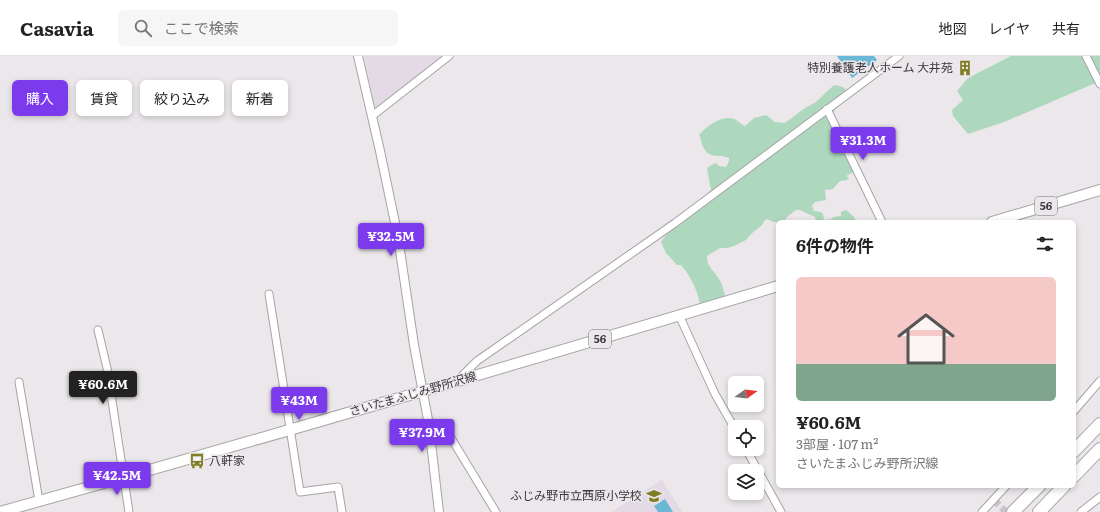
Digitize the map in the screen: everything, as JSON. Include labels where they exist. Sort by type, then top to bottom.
[{"type":"highway","points":[[1076,449],[1100,424]]},
{"type":"highway","points":[[1076,474],[1100,449]]},
{"type":"highway","points":[[1012,512],[1037,488]]},
{"type":"highway","points":[[1039,512],[1062,488]]},
{"type":"main road","name":"56","points":[[999,220],[1100,190]]},
{"type":"main road","name":"さいたまふじみ野所沢線","points":[[0,512],[422,392],[776,287]]},
{"type":"street","points":[[358,56],[398,237],[428,425],[439,512]]},
{"type":"street","points":[[372,116],[449,56]]},
{"type":"street","points":[[457,381],[477,361],[675,223],[899,56]]},
{"type":"street","points":[[1086,56],[1100,84]]},
{"type":"street","points":[[827,109],[881,220]]},
{"type":"street","points":[[270,294],[300,492],[338,487],[342,512]]},
{"type":"street","points":[[679,315],[715,394],[730,420]]},
{"type":"street","points":[[98,330],[107,368],[129,512]]},
{"type":"street","points":[[1076,409],[1100,381]]},
{"type":"street","points":[[19,382],[39,501]]},
{"type":"street","points":[[428,425],[445,428],[496,512]]},
{"type":"street","points":[[750,456],[781,512]]},
{"type":"street","points":[[982,512],[1004,488]]},
{"type":"street","points":[[1081,512],[1100,497]]},
{"type":"shaded area","points":[[364,56],[446,56],[379,108],[375,107]]},
{"type":"shaded area","name":"ふじみ野市立西原小学校","points":[[662,480],[682,512],[611,512]]},
{"type":"green space","points":[[1011,56],[1100,56],[1100,81],[1004,122],[968,134],[953,116],[952,110],[963,100],[957,91],[968,78]]},
{"type":"green space","points":[[834,85],[843,87],[846,90],[847,99],[836,108],[829,119],[836,133],[836,141],[839,149],[849,161],[854,172],[846,176],[849,178],[847,180],[840,181],[833,189],[825,190],[826,200],[815,202],[812,206],[814,211],[821,212],[823,214],[824,220],[816,220],[815,217],[800,210],[796,210],[785,220],[776,220],[776,222],[774,222],[766,219],[761,226],[746,240],[734,246],[720,248],[707,256],[709,265],[722,284],[725,295],[714,302],[700,304],[693,283],[688,274],[681,265],[677,265],[666,253],[661,242],[669,232],[686,219],[711,190],[707,168],[716,163],[719,166],[726,167],[729,161],[729,158],[707,153],[699,135],[714,122],[724,118],[734,119],[745,126],[754,118],[766,115],[775,122],[785,123],[805,108],[816,102]]},
{"type":"green space","points":[[846,210],[855,218],[855,220],[824,220],[841,216],[841,212]]},
{"type":"water","points":[[837,56],[874,56],[877,60],[852,78]]},
{"type":"water","points":[[665,499],[673,512],[658,512],[654,506]]},
{"type":"tunnel","points":[[994,500],[1006,512]]},
{"type":"place","name":"特別養護老人ホーム 大井苑","points":[[965,68]]},
{"type":"place","name":"八軒家","points":[[197,461]]},
{"type":"place","name":"ふじみ野市立西原小学校","points":[[654,496]]}]
